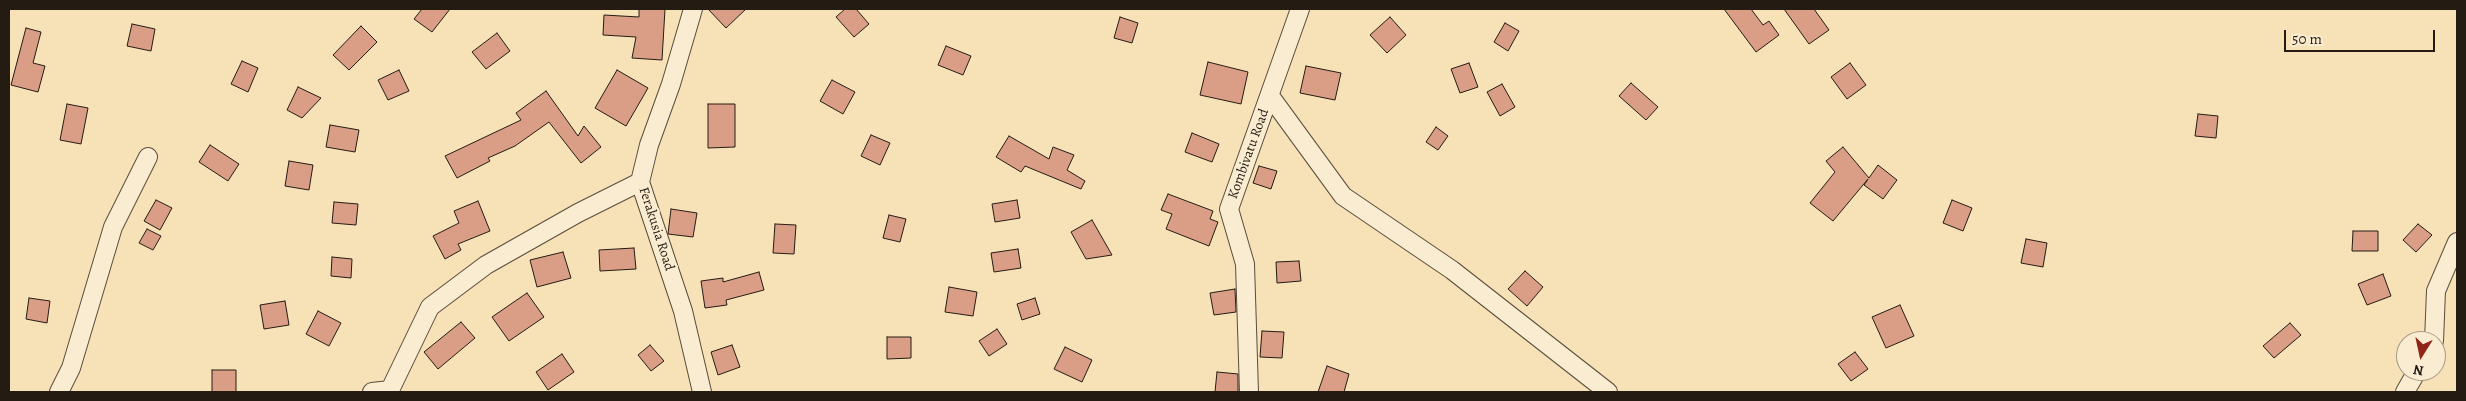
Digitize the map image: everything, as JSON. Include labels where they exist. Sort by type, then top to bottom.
[{"type":"street","name":"Ferakusia Road","points":[[693,9],[671,84],[649,146],[640,182],[683,311],[702,392]]},
{"type":"street","name":"Kombivatu Road","points":[[1249,392],[1246,264],[1229,209],[1300,9]]},
{"type":"street","points":[[1270,96],[1343,196],[1452,270],[1608,392]]},
{"type":"street","points":[[59,392],[72,368],[113,227],[148,157]]},
{"type":"street","points":[[372,392],[390,390],[430,307],[486,265],[578,213],[640,182]]},
{"type":"street","points":[[2434,331],[2436,291],[2457,242]]},
{"type":"street","points":[[2405,392],[2411,381]]},
{"type":"building","points":[[422,9],[450,9],[432,32],[414,19]]},
{"type":"building","points":[[639,9],[665,9],[662,60],[632,58],[636,37],[603,35],[604,15],[639,17]]},
{"type":"building","points":[[708,9],[746,9],[726,28]]},
{"type":"building","points":[[845,9],[856,9],[869,24],[854,37],[836,17]]},
{"type":"building","points":[[1724,9],[1751,9],[1763,25],[1769,21],[1779,35],[1756,52]]},
{"type":"building","points":[[1784,9],[1814,9],[1829,30],[1809,44]]},
{"type":"building","points":[[1120,17],[1138,23],[1132,43],[1114,38]]},
{"type":"building","points":[[1390,17],[1406,35],[1387,53],[1370,35]]},
{"type":"building","points":[[1505,23],[1519,31],[1508,51],[1494,42]]},
{"type":"building","points":[[132,24],[155,29],[151,51],[127,46]]},
{"type":"building","points":[[361,26],[377,42],[349,70],[333,55]]},
{"type":"building","points":[[26,28],[41,32],[33,63],[45,66],[38,92],[11,85]]},
{"type":"building","points":[[497,33],[510,51],[486,69],[472,52]]},
{"type":"building","points":[[946,46],[971,56],[963,75],[938,65]]},
{"type":"building","points":[[242,61],[258,68],[248,92],[231,84]]},
{"type":"building","points":[[1208,62],[1248,72],[1241,104],[1200,95]]},
{"type":"building","points":[[1469,63],[1478,87],[1460,93],[1451,69]]},
{"type":"building","points":[[1850,63],[1866,85],[1847,99],[1831,77]]},
{"type":"building","points":[[1306,66],[1341,73],[1335,100],[1300,93]]},
{"type":"building","points":[[399,70],[409,91],[388,100],[378,80]]},
{"type":"building","points":[[617,70],[648,88],[626,126],[595,108]]},
{"type":"building","points":[[832,80],[855,92],[843,114],[820,101]]},
{"type":"building","points":[[1631,83],[1658,107],[1646,120],[1619,96]]},
{"type":"building","points":[[1502,84],[1515,107],[1500,116],[1487,92]]},
{"type":"building","points":[[298,87],[321,98],[302,118],[287,110]]},
{"type":"building","points":[[546,91],[578,136],[584,126],[601,147],[581,163],[549,122],[515,146],[488,158],[490,161],[457,178],[445,156],[521,120],[516,113]]},
{"type":"building","points":[[67,104],[88,108],[81,144],[60,140]]},
{"type":"building","points":[[708,104],[735,104],[735,147],[708,148]]},
{"type":"building","points":[[2198,114],[2218,116],[2216,138],[2195,136]]},
{"type":"building","points":[[330,125],[359,130],[355,152],[326,147]]},
{"type":"building","points":[[1436,127],[1448,136],[1438,150],[1426,142]]},
{"type":"building","points":[[1192,133],[1219,144],[1212,162],[1185,152]]},
{"type":"building","points":[[871,135],[890,143],[880,165],[861,156]]},
{"type":"building","points":[[1009,136],[1049,159],[1053,147],[1074,155],[1067,170],[1085,181],[1081,189],[1025,166],[1021,172],[996,157]]},
{"type":"building","points":[[210,145],[239,164],[228,181],[199,162]]},
{"type":"building","points":[[1843,147],[1869,178],[1878,165],[1897,180],[1883,199],[1864,185],[1868,179],[1833,221],[1810,203],[1835,172],[1826,161]]},
{"type":"building","points":[[289,161],[313,165],[309,190],[285,186]]},
{"type":"building","points":[[1259,166],[1277,171],[1271,189],[1253,183]]},
{"type":"building","points":[[1168,194],[1213,211],[1210,219],[1218,222],[1209,246],[1166,229],[1172,214],[1161,210]]},
{"type":"building","points":[[156,200],[172,208],[160,230],[144,221]]},
{"type":"building","points":[[1017,200],[1020,218],[995,222],[992,204]]},
{"type":"building","points":[[1952,200],[1972,208],[1963,231],[1943,223]]},
{"type":"building","points":[[478,201],[490,231],[458,244],[461,250],[445,259],[433,236],[459,223],[454,211]]},
{"type":"building","points":[[334,202],[358,204],[356,225],[332,223]]},
{"type":"building","points":[[671,209],[697,213],[693,237],[668,234]]},
{"type":"building","points":[[889,215],[906,219],[900,242],[883,238]]},
{"type":"building","points":[[1092,220],[1112,255],[1086,259],[1071,232]]},
{"type":"building","points":[[775,224],[796,225],[794,254],[773,253]]},
{"type":"building","points":[[2418,224],[2432,235],[2416,252],[2403,240]]},
{"type":"building","points":[[147,229],[161,236],[153,250],[139,243]]},
{"type":"building","points":[[2353,231],[2378,231],[2378,251],[2352,251]]},
{"type":"building","points":[[2026,239],[2047,243],[2043,267],[2021,263]]},
{"type":"building","points":[[634,248],[636,269],[600,271],[599,250]]},
{"type":"building","points":[[1018,249],[1021,268],[994,272],[991,253]]},
{"type":"building","points":[[563,252],[571,278],[537,287],[530,260]]},
{"type":"building","points":[[332,257],[352,259],[351,278],[331,276]]},
{"type":"building","points":[[1299,261],[1301,281],[1277,283],[1276,262]]},
{"type":"building","points":[[1525,271],[1543,287],[1527,306],[1508,289]]},
{"type":"building","points":[[759,272],[764,290],[726,300],[727,305],[705,308],[701,281],[723,278],[723,282]]},
{"type":"building","points":[[2383,274],[2391,296],[2367,305],[2358,284]]},
{"type":"building","points":[[949,287],[977,292],[973,316],[945,312]]},
{"type":"building","points":[[1235,289],[1236,312],[1214,315],[1210,293]]},
{"type":"building","points":[[527,293],[544,317],[509,341],[492,317]]},
{"type":"building","points":[[29,298],[50,301],[47,323],[26,319]]},
{"type":"building","points":[[1035,298],[1040,314],[1022,320],[1017,304]]},
{"type":"building","points":[[285,301],[289,325],[264,329],[260,305]]},
{"type":"building","points":[[1900,305],[1914,336],[1886,348],[1872,317]]},
{"type":"building","points":[[318,311],[341,323],[329,346],[306,334]]},
{"type":"building","points":[[461,322],[475,338],[438,369],[424,352]]},
{"type":"building","points":[[2290,323],[2301,335],[2274,358],[2263,346]]},
{"type":"building","points":[[997,329],[1007,344],[989,356],[979,341]]},
{"type":"building","points":[[1262,331],[1284,332],[1282,358],[1260,357]]},
{"type":"building","points":[[887,337],[911,337],[911,358],[887,359]]},
{"type":"building","points":[[650,345],[664,361],[651,371],[638,355]]},
{"type":"building","points":[[732,345],[740,367],[718,375],[711,352]]},
{"type":"building","points":[[1065,347],[1092,360],[1082,382],[1054,369]]},
{"type":"building","points":[[1855,352],[1868,369],[1851,381],[1838,364]]},
{"type":"building","points":[[562,354],[574,372],[548,390],[536,372]]},
{"type":"building","points":[[1327,366],[1349,374],[1344,392],[1318,392]]},
{"type":"building","points":[[212,370],[236,370],[236,392],[212,392]]},
{"type":"building","points":[[1217,372],[1238,374],[1238,392],[1215,392]]}]
